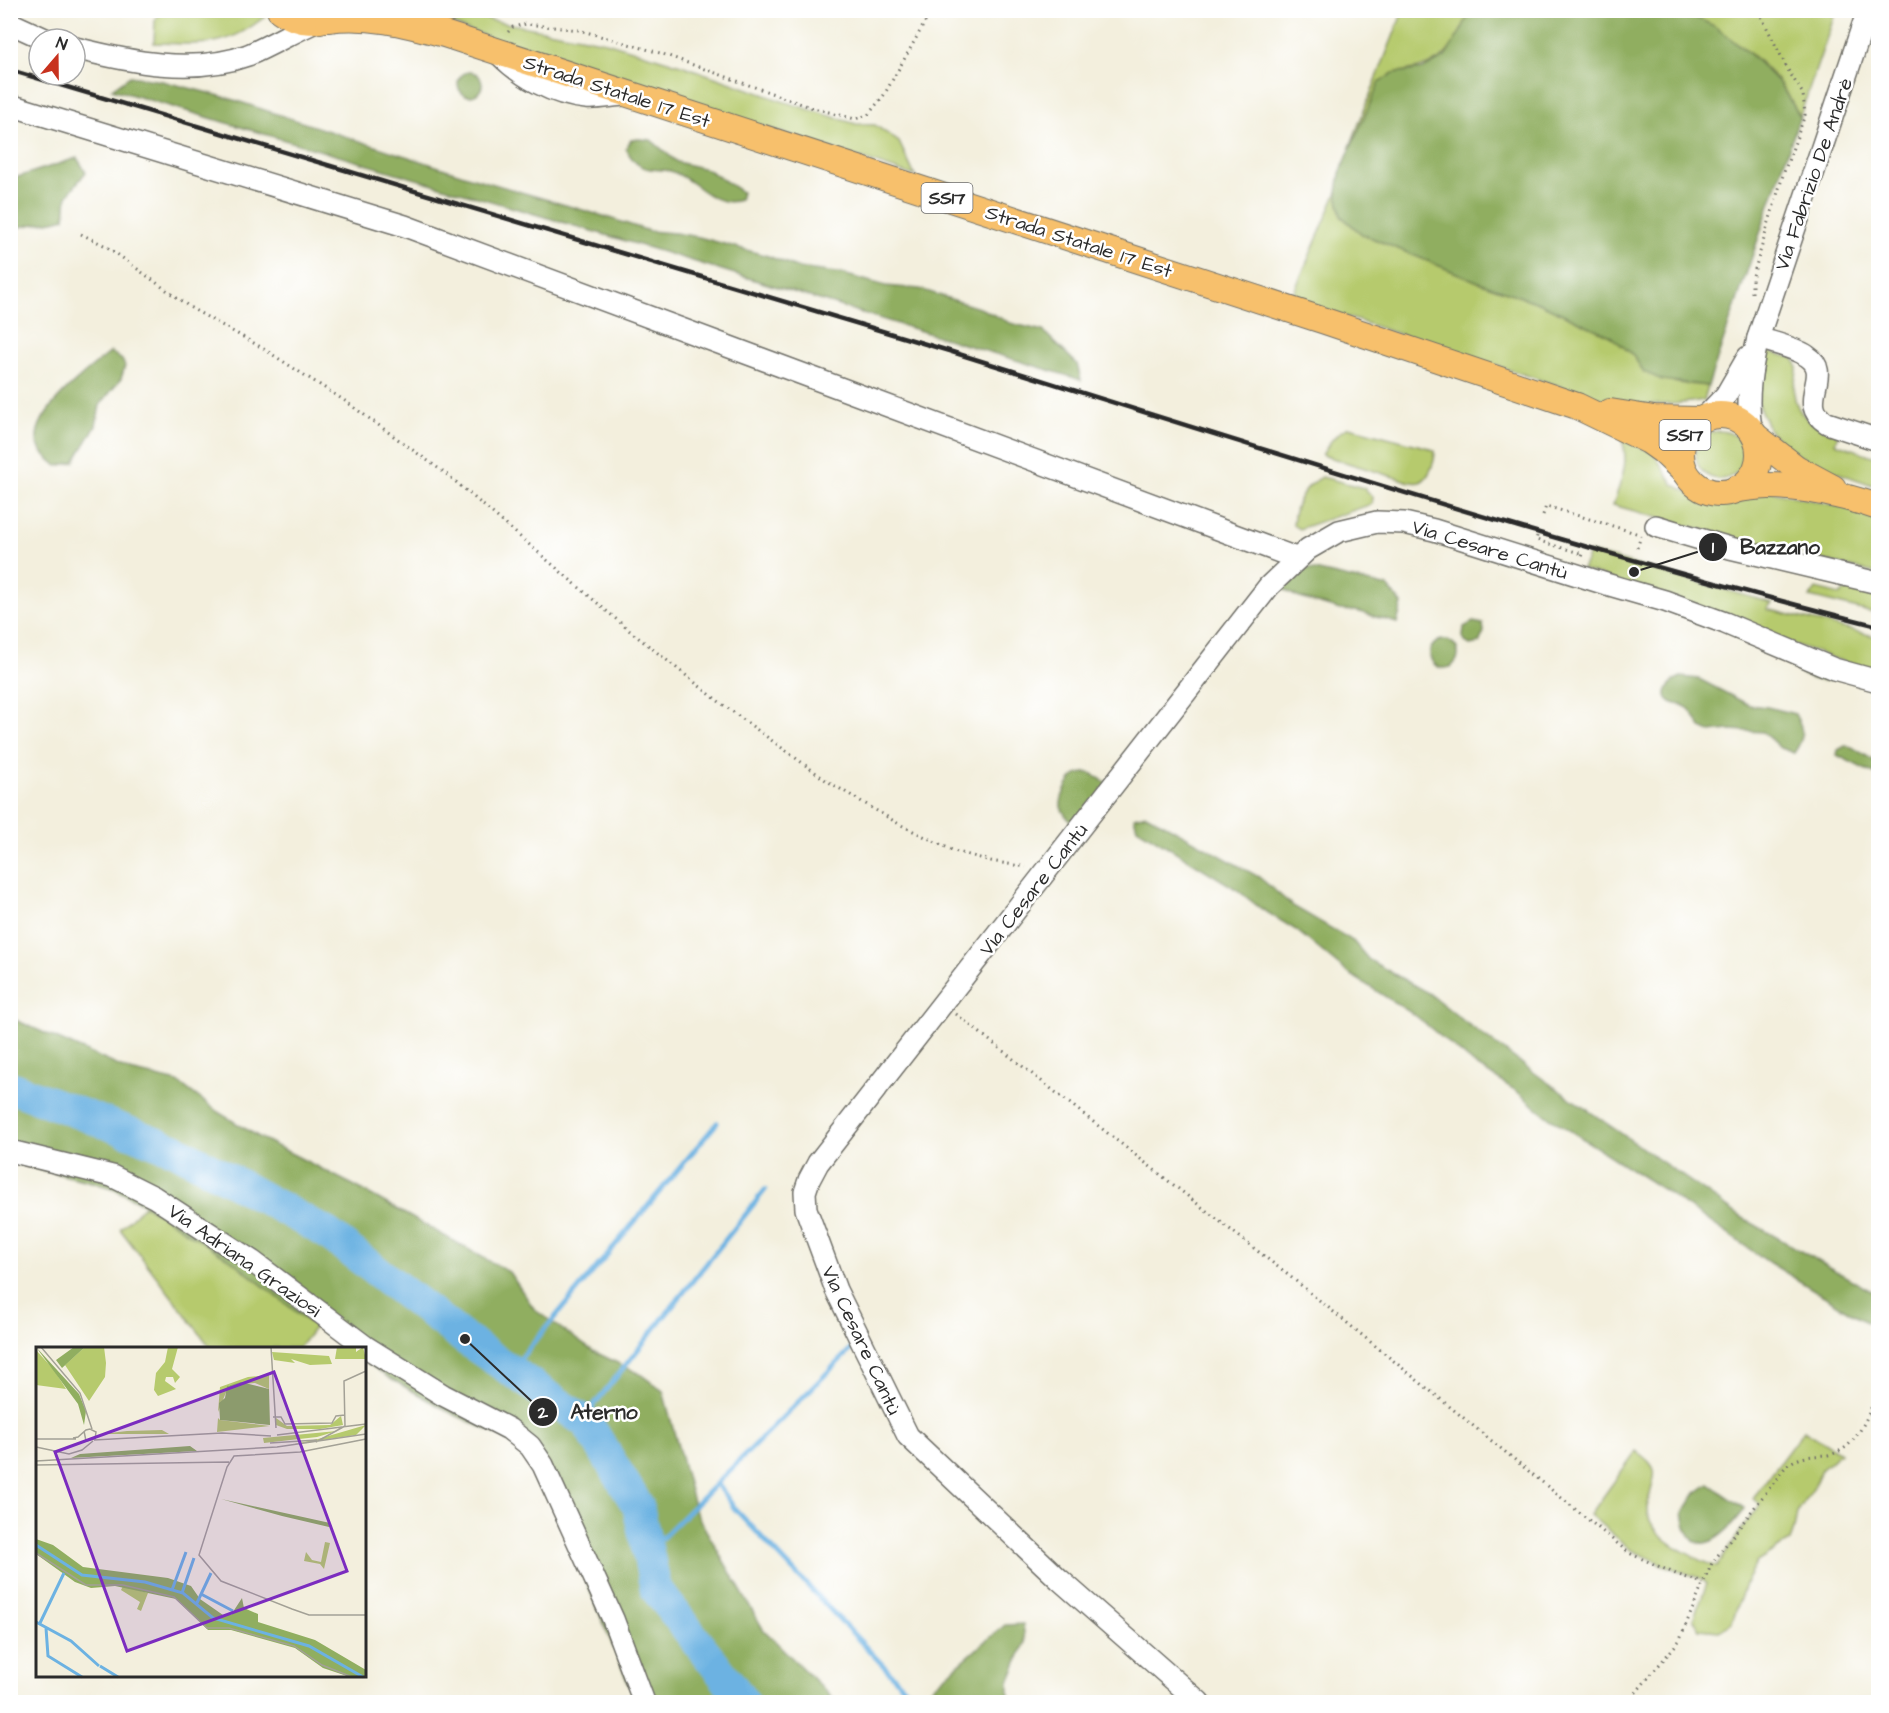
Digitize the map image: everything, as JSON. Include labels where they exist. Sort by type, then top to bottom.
[{"type":"main road","name":"SS17","points":[[279,10],[301,20],[330,17]]},
{"type":"main road","name":"Strada Statale 17 Est","points":[[405,10],[444,34]]},
{"type":"main road","name":"Strada Statale 17 Est","points":[[330,17],[381,19],[444,34],[1577,406],[1649,441],[1685,472]]},
{"type":"main road","name":"Strada Statale 17 Est","points":[[1577,406],[1653,419],[1703,418]]},
{"type":"main road","name":"SS17","points":[[1722,414],[1730,416],[1738,419],[1796,468],[1868,504],[1790,487],[1767,486],[1719,493],[1708,491],[1692,482],[1685,472],[1681,459],[1683,439],[1690,427],[1703,418],[1722,414]]},
{"type":"main road","points":[[1736,489],[1747,482],[1757,467],[1759,455],[1753,433]]},
{"type":"street","points":[[256,51],[269,41],[275,32],[280,20],[279,10]]},
{"type":"street","name":"Via Fabrizio De Andrè","points":[[1753,433],[1748,386],[1758,338],[1868,10]]},
{"type":"street","points":[[87,51],[132,61],[177,64],[213,63],[256,51],[330,17]]},
{"type":"street","points":[[10,23],[27,31]]},
{"type":"street","points":[[10,105],[405,226],[1296,558]]},
{"type":"street","points":[[1758,338],[1802,353],[1813,361],[1818,378],[1813,406],[1819,417],[1827,423],[1878,440]]},
{"type":"street","name":"Via Fabrizio De Andrè","points":[[1703,418],[1726,395],[1758,338]]},
{"type":"street","name":"Via Cesare Cantù","points":[[1198,1702],[1059,1579],[908,1436],[836,1290],[806,1209],[809,1180],[818,1163],[1262,595],[1296,558],[1322,539],[1352,526],[1377,522],[1418,526],[1665,601],[1725,623],[1834,669],[1878,681]]},
{"type":"street","points":[[1648,530],[1878,584]]},
{"type":"street","name":"Via Adriana Graziosi","points":[[10,1151],[112,1176],[154,1197],[252,1261],[366,1347],[443,1395],[509,1429],[530,1446],[543,1465],[608,1608],[644,1702]]},
{"type":"path","points":[[496,51],[503,37],[513,27],[526,24],[579,30],[660,53],[810,107],[855,119],[868,115],[884,95],[932,10]]},
{"type":"path","points":[[1758,10],[1788,70],[1803,94],[1805,115],[1784,172],[1752,279],[1752,303],[1765,316]]},
{"type":"path","points":[[81,234],[106,246],[191,308],[259,346],[345,401],[440,470],[630,631],[722,704],[826,781],[899,824],[954,851],[991,861],[1020,864],[1045,874]]},
{"type":"path","points":[[1544,515],[1546,506],[1648,530]]},
{"type":"path","points":[[943,1003],[1306,1289],[1629,1553],[1676,1574],[1703,1583]]},
{"type":"path","points":[[1628,1702],[1679,1641],[1712,1563],[1787,1464],[1796,1459],[1842,1451],[1851,1444],[1878,1392]]},
{"type":"green space","points":[[266,10],[269,13],[241,33],[216,42],[154,43],[155,20],[162,11]]},
{"type":"green space","points":[[423,11],[466,11],[490,20],[606,42],[856,124],[875,125],[899,142],[915,176],[465,29]]},
{"type":"green space","points":[[1403,11],[1470,11],[1457,39],[1443,56],[1424,66],[1393,73],[1349,149]]},
{"type":"green space","points":[[1470,11],[1682,11],[1714,26],[1750,54],[1779,83],[1800,116],[1708,386],[1662,380],[1644,372],[1632,354],[1610,336],[1539,303],[1481,283],[1362,234],[1341,216],[1337,192],[1340,173],[1379,83],[1393,73],[1423,69],[1445,57]]},
{"type":"green space","points":[[1682,11],[1836,11],[1800,116],[1780,84],[1759,61],[1722,33]]},
{"type":"green space","points":[[470,72],[479,75],[482,84],[479,93],[470,96],[461,93],[458,84],[461,75]]},
{"type":"green space","points":[[130,76],[162,81],[228,98],[470,177],[649,231],[699,237],[768,256],[799,268],[843,274],[886,286],[920,289],[982,309],[1010,323],[1043,331],[1077,364],[1081,380],[663,252],[112,89]]},
{"type":"green space","points":[[631,140],[651,140],[677,162],[707,169],[742,192],[740,200],[721,201],[673,172],[648,169],[638,165],[626,148]]},
{"type":"green space","points":[[77,158],[86,172],[67,196],[65,218],[11,230],[11,179]]},
{"type":"green space","points":[[1337,192],[1341,216],[1362,234],[1481,283],[1539,303],[1610,336],[1632,354],[1644,372],[1677,383],[1708,386],[1704,400],[1675,404],[1648,404],[1593,397],[1291,299]]},
{"type":"green space","points":[[1765,351],[1794,358],[1797,370],[1794,385],[1795,399],[1802,414],[1814,424],[1838,434],[1835,443],[1878,458],[1878,487],[1827,469],[1799,456],[1771,433],[1759,407],[1756,393]]},
{"type":"green space","points":[[111,352],[122,360],[125,366],[121,379],[100,405],[96,426],[74,462],[57,466],[39,448],[38,429],[44,416],[65,391]]},
{"type":"green space","points":[[1349,427],[1435,451],[1429,473],[1420,482],[1410,482],[1322,455],[1336,435]]},
{"type":"green space","points":[[1720,431],[1737,438],[1744,455],[1737,472],[1720,479],[1703,472],[1696,455],[1703,438]]},
{"type":"green space","points":[[1622,440],[1653,452],[1673,484],[1702,500],[1725,501],[1762,489],[1878,515],[1878,574],[1613,505],[1625,465]]},
{"type":"green space","points":[[1322,477],[1364,488],[1373,497],[1372,504],[1299,529],[1293,525],[1295,510],[1301,496]]},
{"type":"green space","points":[[1590,552],[1772,603],[1767,609],[1878,637],[1878,674],[1582,569]]},
{"type":"green space","points":[[1293,565],[1388,587],[1402,604],[1397,623],[1297,597],[1276,585]]},
{"type":"green space","points":[[1851,586],[1878,592],[1878,614],[1810,597],[1816,589],[1840,595]]},
{"type":"green space","points":[[1473,622],[1483,624],[1484,632],[1479,643],[1470,645],[1463,637],[1464,627]]},
{"type":"green space","points":[[1444,640],[1454,644],[1458,654],[1454,664],[1444,668],[1434,664],[1430,654],[1434,644]]},
{"type":"green space","points":[[1783,657],[1833,679],[1826,681],[1805,676]]},
{"type":"green space","points":[[1681,677],[1699,679],[1749,705],[1795,714],[1802,734],[1798,747],[1794,753],[1780,748],[1763,732],[1730,730],[1710,732],[1701,728],[1688,708],[1667,699],[1666,691],[1674,681]]},
{"type":"green space","points":[[1845,746],[1852,747],[1878,763],[1878,776],[1837,755],[1838,750]]},
{"type":"green space","points":[[1091,773],[1110,785],[1075,826],[1063,812],[1061,803],[1070,782],[1076,775]]},
{"type":"green space","points":[[1146,814],[1259,877],[1293,906],[1353,941],[1369,960],[1430,994],[1543,1079],[1743,1218],[1878,1295],[1876,1328],[1770,1263],[1662,1189],[1547,1116],[1515,1090],[1476,1066],[1416,1016],[1348,973],[1296,930],[1260,908],[1236,889],[1137,828],[1134,817]]},
{"type":"green space","points":[[11,1018],[130,1071],[178,1082],[218,1112],[259,1137],[357,1187],[509,1272],[535,1310],[593,1351],[640,1374],[663,1391],[696,1513],[763,1629],[836,1702],[636,1702],[547,1487],[519,1448],[388,1377],[366,1362],[366,1347],[345,1347],[315,1327],[231,1260],[145,1205],[115,1189],[11,1163]]},
{"type":"green space","points":[[145,1205],[231,1260],[315,1327],[300,1347],[210,1347],[120,1229]]},
{"type":"green space","points":[[1804,1430],[1840,1453],[1821,1470],[1797,1513],[1790,1541],[1757,1562],[1746,1581],[1732,1623],[1719,1631],[1700,1629],[1693,1619],[1707,1584],[1702,1579],[1663,1565],[1630,1549],[1590,1515],[1636,1451],[1653,1466],[1654,1476],[1647,1509],[1650,1521],[1656,1530],[1675,1546],[1717,1567],[1743,1527],[1761,1505],[1753,1498]]},
{"type":"green space","points":[[1709,1484],[1745,1509],[1719,1537],[1701,1543],[1693,1539],[1687,1530],[1683,1513],[1696,1493]]},
{"type":"green space","points":[[1023,1624],[1025,1643],[1009,1682],[1009,1702],[915,1702],[1005,1625]]},
{"type":"waterway","points":[[10,1087],[176,1150],[327,1233],[465,1339],[587,1423],[638,1506],[656,1589],[744,1702]]},
{"type":"waterway","points":[[511,1370],[717,1123]]},
{"type":"waterway","points":[[582,1420],[765,1190]]},
{"type":"waterway","points":[[648,1552],[851,1349]]},
{"type":"waterway","points":[[717,1483],[735,1509],[913,1697]]},
{"type":"railway","points":[[10,70],[832,315],[1528,530],[1878,626]]},
{"type":"place","name":"Bazzano","points":[[1634,572]]},
{"type":"place","name":"Aterno","points":[[465,1339]]}]
